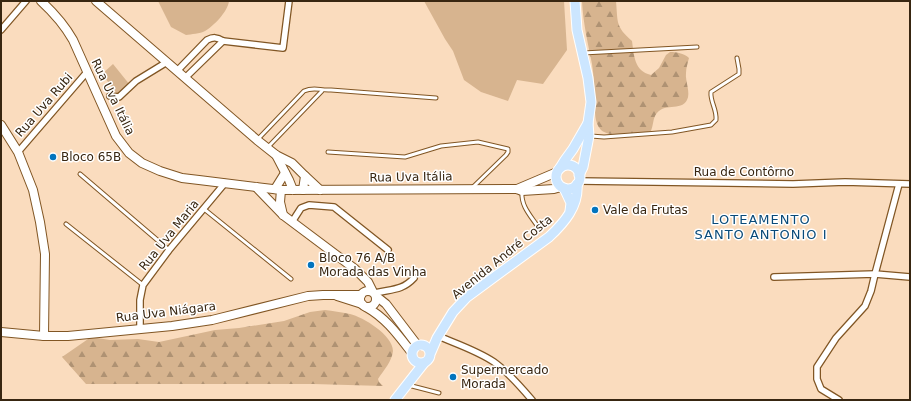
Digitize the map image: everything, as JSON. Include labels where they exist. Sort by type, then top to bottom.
[{"type":"main road","name":"Avenida André Costa","points":[[419,350],[437,337],[453,312],[467,297],[549,237],[562,225],[574,207],[578,191],[578,180],[583,167],[589,136],[588,123],[590,102],[588,78],[577,30],[575,1]]},
{"type":"main road","name":"Avenida André Costa","points":[[559,170],[574,149],[588,123]]},
{"type":"main road","points":[[566,166],[572,166],[577,170],[578,180],[569,189],[562,187],[556,180],[559,170],[566,166]]},
{"type":"main road","name":"Avenida André Costa","points":[[562,187],[571,203],[569,214]]},
{"type":"main road","points":[[419,350],[413,359],[418,363],[424,363]]},
{"type":"main road","points":[[395,400],[424,363],[430,358],[419,350]]},
{"type":"main road","points":[[411,381],[419,350]]},
{"type":"street","points":[[1,30],[26,1]]},
{"type":"street","name":"Rua Uva Itália","points":[[41,1],[56,14],[73,40],[116,136],[129,153],[142,163],[160,171],[182,178],[278,190],[471,188],[554,189],[562,187]]},
{"type":"street","points":[[96,1],[266,148],[292,163],[320,190]]},
{"type":"street","points":[[177,71],[207,40],[213,38],[219,38],[223,41],[283,48],[289,1]]},
{"type":"street","points":[[184,78],[223,41]]},
{"type":"street","points":[[110,96],[119,97],[136,81],[167,62]]},
{"type":"street","name":"Rua Uva Rubi","points":[[18,152],[87,72]]},
{"type":"street","points":[[1,125],[18,152],[33,190],[40,222],[45,254],[44,336]]},
{"type":"street","points":[[276,155],[293,190]]},
{"type":"street","name":"Rua Uva Itália","points":[[520,189],[559,170]]},
{"type":"street","points":[[283,215],[278,190],[285,173]]},
{"type":"street","points":[[303,190],[304,176]]},
{"type":"street","name":"Rua de Contôrno","points":[[578,180],[786,184],[845,182],[910,184]]},
{"type":"street","name":"Rua Uva Maria","points":[[140,329],[140,300],[143,285],[169,250],[225,184]]},
{"type":"street","points":[[839,400],[821,389],[817,379],[818,367],[836,338],[865,306],[872,291],[874,274],[899,184]]},
{"type":"street","points":[[256,187],[283,215],[355,268],[368,282],[370,293],[374,304],[364,306],[360,300],[370,293],[401,288],[407,285],[414,278]]},
{"type":"street","points":[[292,222],[301,208],[308,205],[334,207],[388,250]]},
{"type":"street","points":[[774,277],[874,274],[910,277]]},
{"type":"street","points":[[370,293],[386,304],[419,350]]},
{"type":"street","name":"Rua Uva Niágara","points":[[1,332],[44,336],[68,336],[140,329],[201,322],[308,296],[370,293]]},
{"type":"street","name":"Rua Uva Niágara","points":[[333,295],[364,306],[377,313],[419,350]]},
{"type":"street","points":[[437,337],[474,351],[495,362],[523,389],[532,400]]},
{"type":"lane","points":[[582,53],[697,47]]},
{"type":"lane","points":[[589,136],[604,137],[672,132],[711,125],[716,120],[717,112],[711,97],[711,92],[738,74],[739,69],[737,58]]},
{"type":"lane","points":[[257,140],[304,91],[316,88],[322,91],[331,90],[436,98]]},
{"type":"lane","points":[[266,148],[322,91]]},
{"type":"lane","points":[[328,152],[405,157],[441,146],[478,142],[508,149],[506,155],[471,188]]},
{"type":"lane","points":[[80,174],[169,250]]},
{"type":"lane","points":[[520,189],[521,198],[525,208],[536,224]]},
{"type":"lane","points":[[204,209],[291,279]]},
{"type":"lane","points":[[66,224],[143,285]]},
{"type":"lane","points":[[411,381],[439,393]]},
{"type":"green space","points":[[158,1],[229,1],[223,14],[209,29],[201,33],[186,35],[171,27]]},
{"type":"green space","points":[[424,1],[564,1],[567,50],[543,84],[517,80],[508,101],[481,92],[464,80],[453,51]]},
{"type":"green space","points":[[582,1],[616,1],[618,23],[632,41],[636,62],[645,73],[651,75],[659,68],[666,55],[670,52],[682,54],[689,58],[686,71],[688,94],[687,100],[684,104],[658,111],[654,118],[651,131],[633,135],[618,135],[605,133],[597,124],[595,116],[593,69]]},
{"type":"green space","points":[[113,64],[130,85],[118,95],[102,74]]},
{"type":"green space","points":[[325,310],[356,316],[383,333],[388,339],[392,345],[393,351],[389,362],[378,379],[383,386],[313,384],[86,384],[62,357],[91,337],[110,340],[138,339],[159,342],[215,330],[284,321],[310,312]]},
{"type":"place","name":"Bloco 65B","points":[[53,157]]},
{"type":"place","name":"Vale da Frutas","points":[[595,210]]},
{"type":"place","name":"Bloco 76 A/B Morada das Vinha","points":[[311,265]]},
{"type":"place","name":"Supermercado Morada","points":[[453,377]]},
{"type":"district","name":"LOTEAMENTO SANTO ANTONIO I","points":[[761,226]]}]
